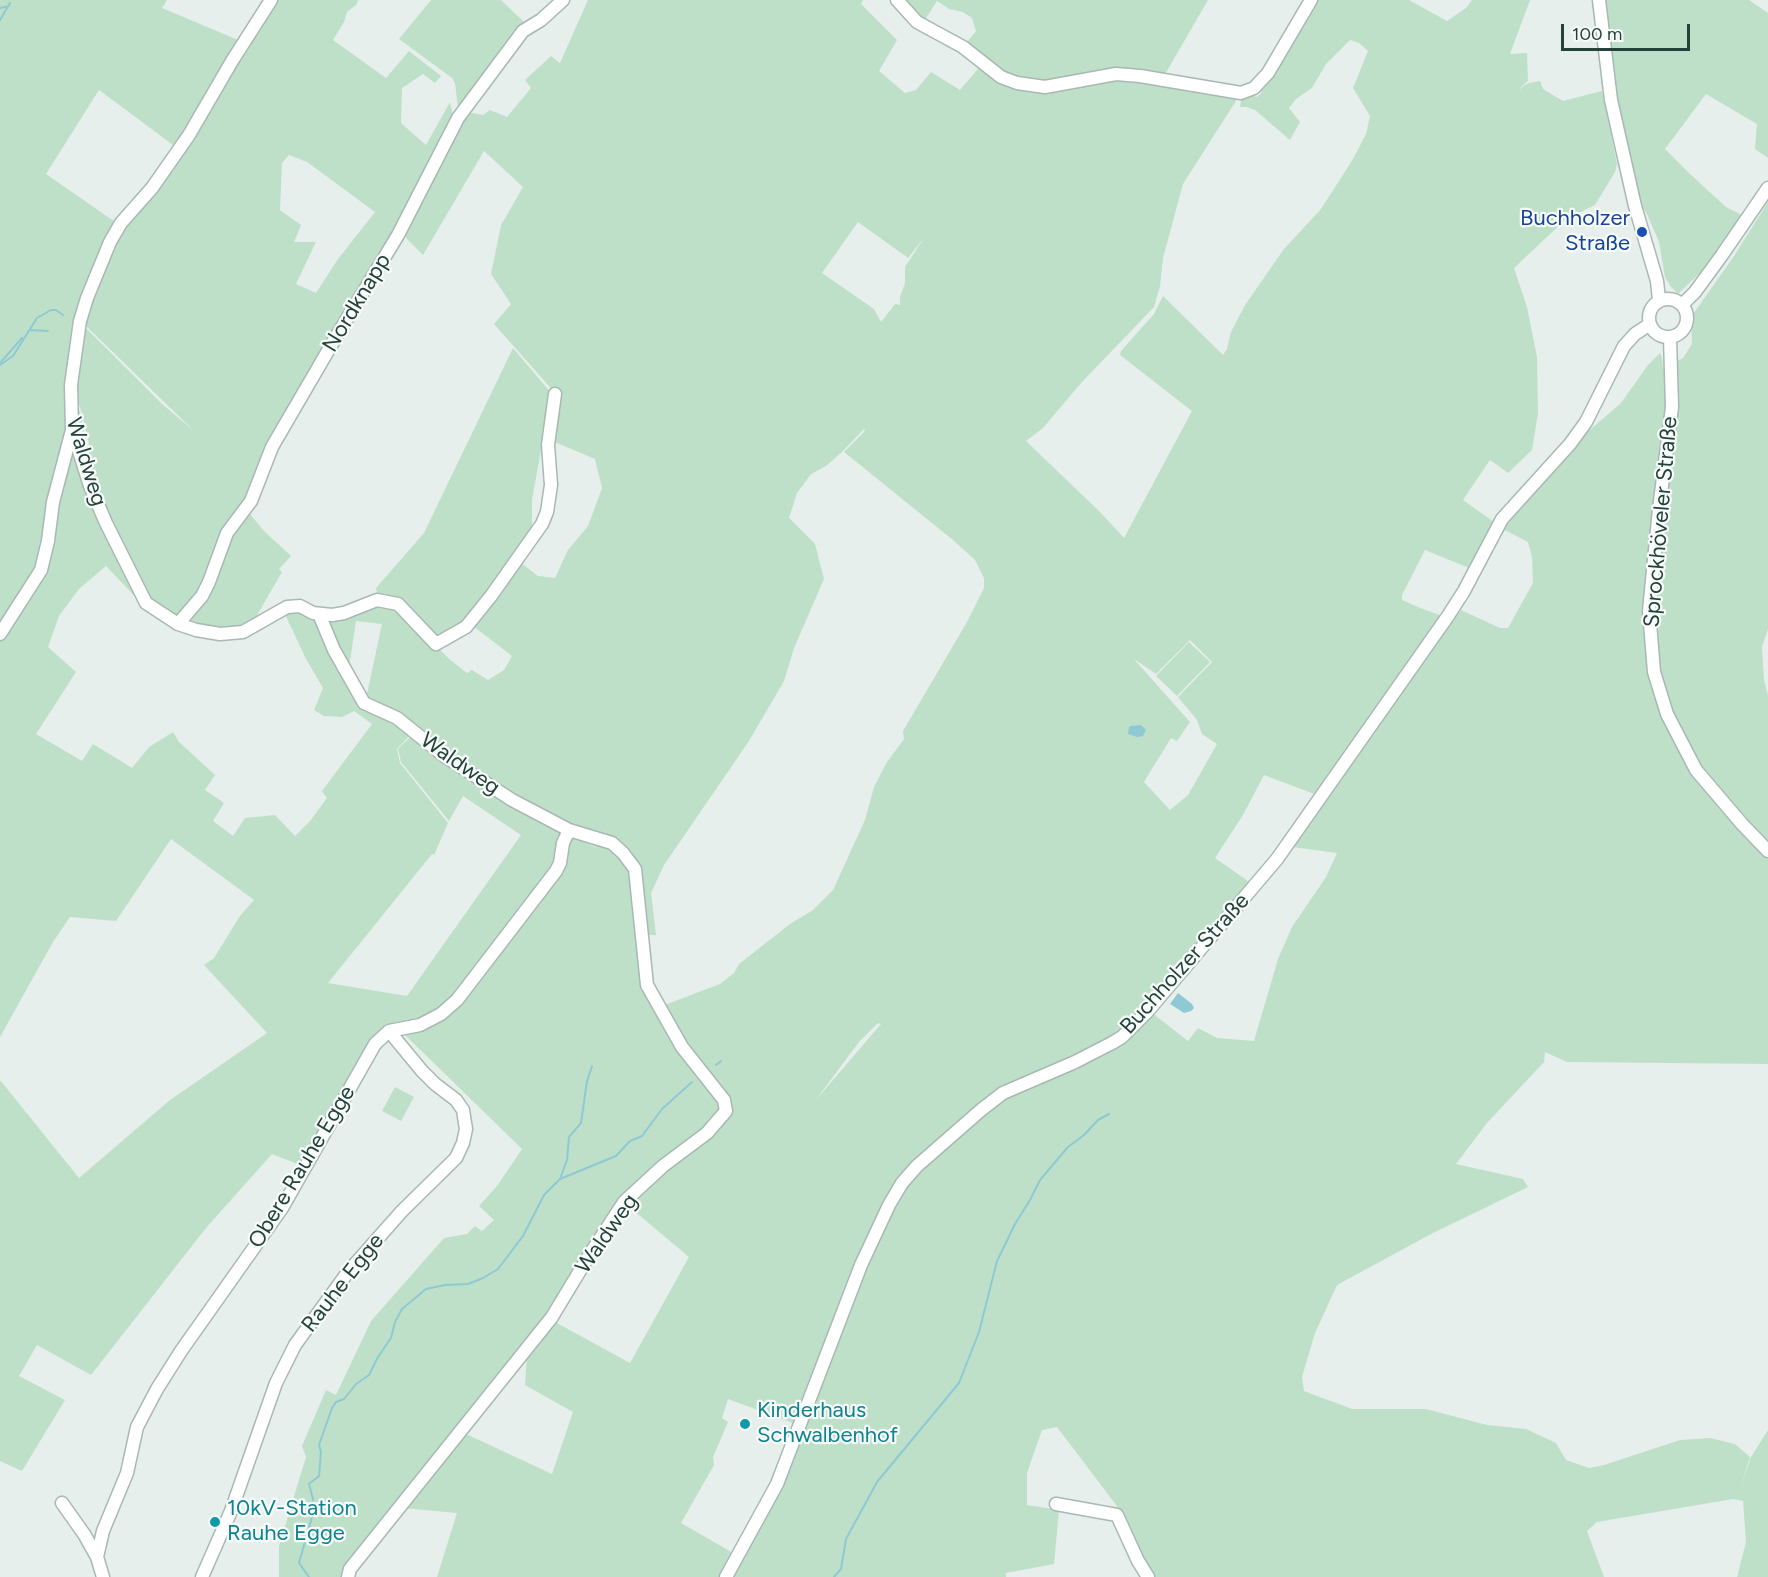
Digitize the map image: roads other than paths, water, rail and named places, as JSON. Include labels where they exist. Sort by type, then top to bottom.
[{"type":"street","name":"Waldweg","points":[[271,0],[189,135],[152,188],[121,223],[110,242],[87,298],[80,321],[71,385],[72,429],[90,486],[146,603],[178,624],[220,634],[243,632],[287,607],[300,606],[319,614],[334,650],[364,703],[397,718],[427,743],[512,800],[569,830],[612,843],[635,869],[647,985],[682,1047],[724,1100],[726,1111],[706,1133],[655,1173],[624,1202],[552,1317],[350,1569],[348,1577]]},
{"type":"street","name":"Nordknapp","points":[[178,624],[202,596],[227,533],[251,501],[272,447],[336,337],[399,236],[458,118],[523,31],[541,20],[563,0]]},
{"type":"street","points":[[897,0],[917,22],[963,47],[1001,77],[1017,83],[1045,87],[1116,74],[1241,93],[1254,88],[1268,73],[1311,0]]},
{"type":"street","points":[[1599,0],[1611,100],[1659,300]]},
{"type":"street","points":[[1682,305],[1695,292],[1768,188]]},
{"type":"street","points":[[1671,299],[1682,305],[1687,322],[1681,332],[1670,337],[1660,335],[1650,324],[1650,309],[1659,300],[1671,299]]},
{"type":"street","name":"Buchholzer Straße","points":[[726,1577],[777,1484],[861,1265],[902,1183],[916,1166],[1004,1093],[1112,1043],[1122,1037],[1147,1012],[1277,859],[1297,832],[1448,616],[1464,591],[1502,519],[1570,444],[1586,422],[1624,346],[1635,334],[1650,324]]},
{"type":"street","name":"Sprockhöveler Straße","points":[[1670,337],[1672,407],[1659,509],[1650,611],[1654,672],[1667,714],[1696,770],[1768,851]]},
{"type":"street","points":[[319,614],[338,615],[377,600],[398,604],[436,644],[466,627],[542,524],[547,512],[551,485],[548,445],[555,394]]},
{"type":"street","points":[[0,634],[41,570],[48,541],[53,502],[72,429]]},
{"type":"street","points":[[389,1031],[420,1024],[441,1014],[457,1000],[556,871],[569,830]]},
{"type":"street","name":"Obere Rauhe Egge","points":[[97,1557],[105,1522],[127,1473],[137,1427],[146,1408],[181,1351],[282,1208],[375,1044],[389,1031]]},
{"type":"street","name":"Rauhe Egge","points":[[202,1577],[231,1511],[276,1383],[296,1345],[348,1272],[402,1211],[456,1158],[463,1143],[466,1129],[463,1110],[456,1100],[422,1071],[389,1031]]},
{"type":"street","name":"Obere Rauhe Egge","points":[[62,1503],[84,1533],[97,1557],[103,1577]]},
{"type":"street","points":[[1056,1504],[1117,1515],[1148,1577]]},
{"type":"water","points":[[1141,725],[1146,730],[1143,736],[1128,734],[1129,727]]},
{"type":"water","points":[[1178,993],[1192,1004],[1194,1008],[1191,1011],[1184,1013],[1170,1004]]},
{"type":"waterway","points":[[0,20],[10,3]]},
{"type":"waterway","points":[[0,8],[9,6]]},
{"type":"waterway","points":[[0,365],[13,356],[37,318],[51,310],[56,310],[63,315]]},
{"type":"waterway","points":[[30,330],[48,331]]},
{"type":"waterway","points":[[0,363],[22,338]]},
{"type":"waterway","points":[[716,1065],[721,1061]]},
{"type":"waterway","points":[[560,1179],[567,1160],[569,1137],[581,1123],[587,1081],[592,1066]]},
{"type":"waterway","points":[[309,1577],[299,1563],[312,1517],[313,1499],[309,1484],[319,1476],[321,1452],[319,1445],[332,1408],[336,1402],[344,1399],[356,1384],[369,1375],[391,1338],[395,1322],[402,1309],[426,1289],[468,1284],[498,1269],[523,1236],[544,1195],[560,1179],[616,1156],[630,1141],[642,1136],[662,1109],[692,1082]]},
{"type":"waterway","points":[[834,1577],[841,1569],[846,1539],[877,1482],[959,1383],[979,1332],[997,1261],[1040,1180],[1068,1147],[1098,1120],[1109,1114]]},
{"type":"place","name":"Buchholzer Straße","points":[[1642,232]]},
{"type":"place","name":"Kinderhaus Schwalbenhof","points":[[745,1424]]},
{"type":"place","name":"10kV-Station Rauhe Egge","points":[[215,1522]]}]
